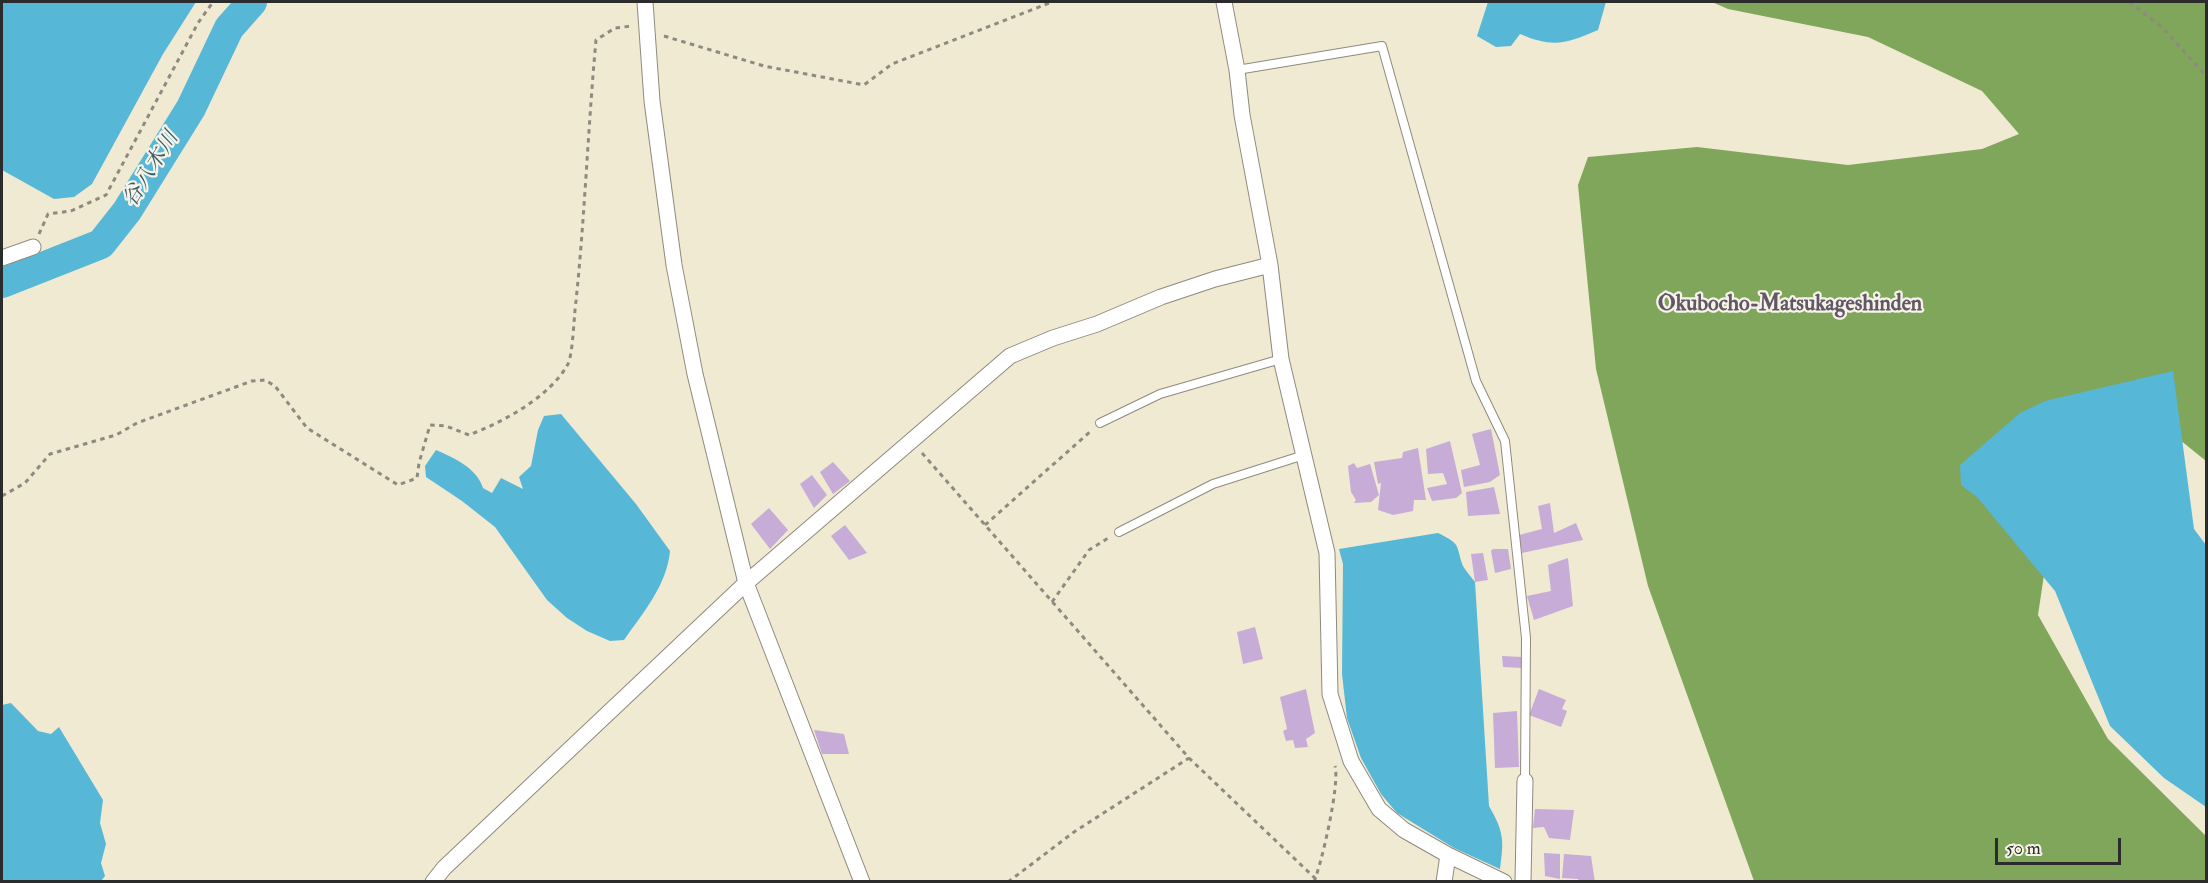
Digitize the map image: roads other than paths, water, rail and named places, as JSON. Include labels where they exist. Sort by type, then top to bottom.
[{"type":"street","points":[[645,2],[652,101],[674,265],[684,318],[746,583],[862,882]]},
{"type":"street","points":[[1224,2],[1238,70],[1242,114],[1270,265],[1281,359],[1327,553],[1330,694],[1351,760],[1379,809],[1404,830],[1503,882]]},
{"type":"street","points":[[2,258],[33,247]]},
{"type":"street","points":[[433,882],[444,868],[746,583],[1010,356],[1053,338],[1097,324],[1161,297],[1215,279],[1270,265]]},
{"type":"street","points":[[1523,882],[1525,782]]},
{"type":"street","points":[[1444,882],[1448,855]]},
{"type":"lane","points":[[1238,70],[1382,46],[1476,381],[1504,441],[1526,638],[1525,782]]},
{"type":"lane","points":[[1100,423],[1160,394],[1281,359]]},
{"type":"lane","points":[[1119,532],[1213,484],[1304,455]]},
{"type":"water","points":[[2,2],[196,2],[163,54],[92,184],[74,197],[54,199],[2,170]]},
{"type":"water","points":[[1488,2],[1606,2],[1598,30],[1587,35],[1551,43],[1520,34],[1511,46],[1496,47],[1477,36]]},
{"type":"water","points":[[2173,371],[2194,529],[2206,545],[2206,807],[2164,778],[2110,726],[2055,591],[1977,497],[1961,485],[1960,465],[2020,413],[2045,401]]},
{"type":"water","points":[[561,414],[636,504],[670,551],[659,587],[624,640],[610,641],[587,631],[567,618],[547,600],[495,527],[426,477],[425,466],[436,450],[464,464],[476,475],[483,488],[492,493],[501,478],[523,489],[519,477],[531,466],[538,430],[544,416]]},
{"type":"water","points":[[1438,533],[1454,543],[1463,566],[1475,582],[1489,806],[1502,836],[1500,869],[1454,848],[1397,813],[1381,794],[1361,758],[1347,718],[1342,674],[1343,564],[1339,549]]},
{"type":"water","points":[[11,703],[38,731],[51,734],[59,727],[103,800],[100,823],[106,844],[101,863],[105,876],[101,881],[2,881],[2,705]]},
{"type":"waterway","name":"谷八木川","points":[[2,283],[101,244],[127,211],[191,108],[229,28],[252,2]]},
{"type":"district","name":"Okubocho-Matsukageshinden","points":[[1790,305]]}]
